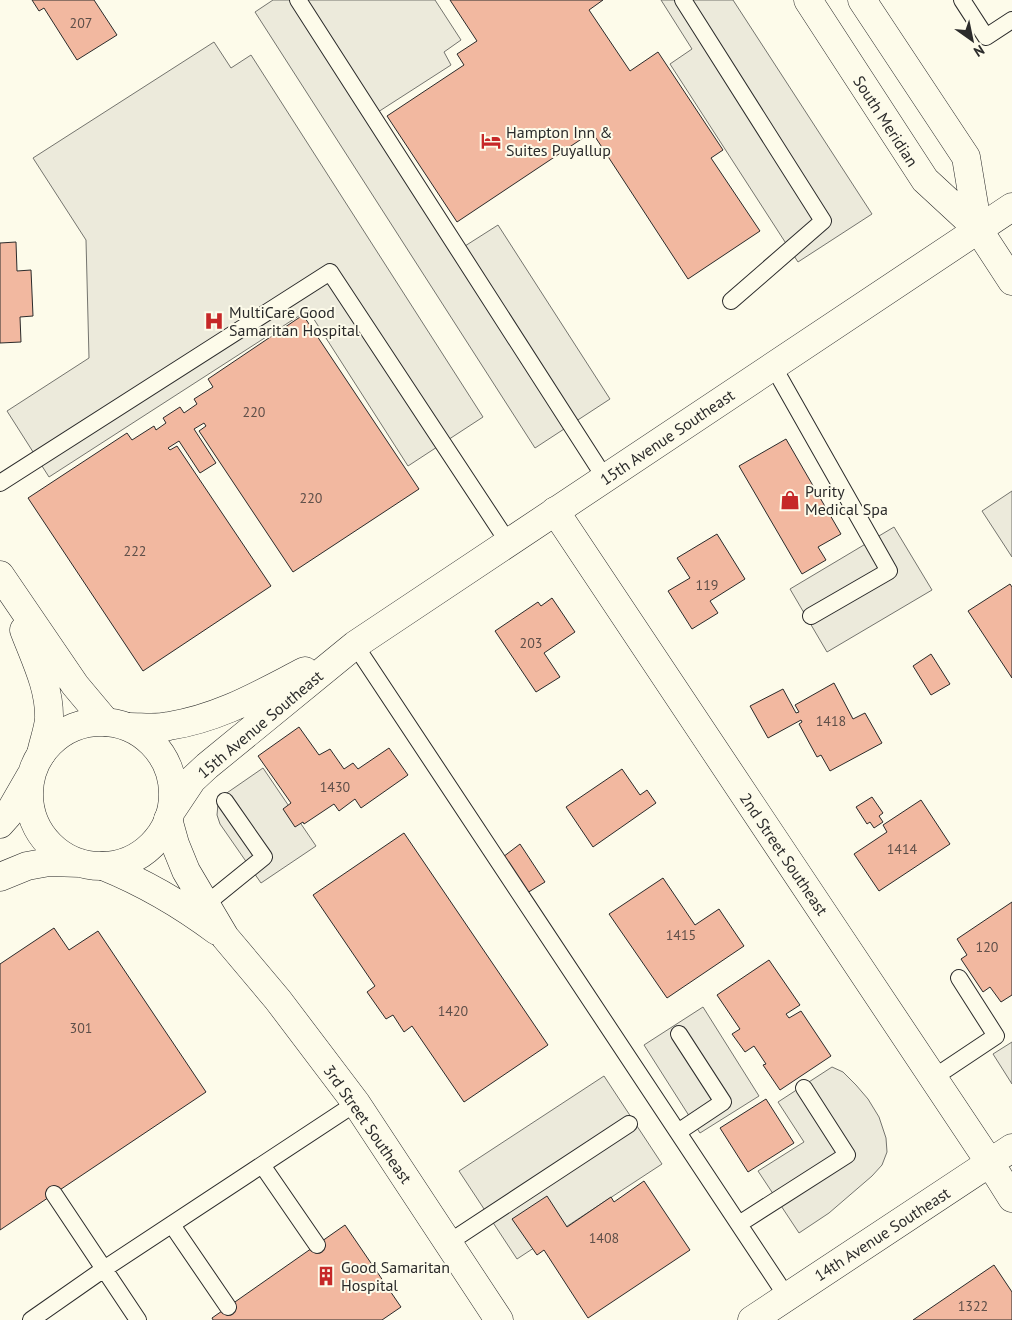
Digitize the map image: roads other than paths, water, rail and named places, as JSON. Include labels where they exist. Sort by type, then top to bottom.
[{"type":"street","name":"South Meridian","points":[[808,0],[925,180],[978,229],[1012,281]]},
{"type":"street","name":"South Meridian","points":[[862,0],[966,157],[978,229]]},
{"type":"street","name":"15th Avenue Southeast","points":[[170,814],[192,780],[207,766],[355,645],[1012,207]]},
{"type":"street","name":"2nd Street Southeast","points":[[555,511],[1012,1198]]},
{"type":"street","points":[[0,877],[27,866],[49,862],[92,865],[127,861],[147,850],[162,832],[170,814],[173,785],[166,761],[150,741],[118,725],[75,685],[3,580]]},
{"type":"street","points":[[3,580],[44,679],[48,702],[49,722],[36,764],[29,796],[33,818],[44,838],[61,854],[92,865]]},
{"type":"street","name":"15th Avenue Southeast","points":[[118,725],[166,727],[197,721],[235,707],[355,645]]},
{"type":"street","points":[[0,824],[8,815],[36,764],[58,736],[81,725],[118,725]]},
{"type":"street","name":"3rd Street Southeast","points":[[170,814],[182,862],[225,938],[278,1000],[356,1103],[499,1320]]},
{"type":"street","name":"3rd Street Southeast","points":[[92,865],[126,875],[160,893],[194,914],[225,938]]},
{"type":"street","name":"14th Avenue Southeast","points":[[752,1320],[1012,1148]]},
{"type":"lane","points":[[298,0],[605,478]]},
{"type":"lane","points":[[683,0],[823,221],[731,301]]},
{"type":"lane","points":[[962,0],[986,37],[1012,20]]},
{"type":"lane","points":[[0,483],[330,272],[508,542]]},
{"type":"lane","points":[[773,366],[889,571],[811,616]]},
{"type":"lane","points":[[355,645],[787,1297]]},
{"type":"lane","points":[[206,904],[264,857],[225,800]]},
{"type":"lane","points":[[933,1078],[996,1036],[959,978]]},
{"type":"lane","points":[[678,1132],[724,1102],[679,1034]]},
{"type":"lane","points":[[739,1224],[848,1155],[804,1088]]},
{"type":"lane","points":[[31,1320],[104,1269],[356,1103]]},
{"type":"lane","points":[[448,1242],[629,1124]]},
{"type":"lane","points":[[262,1165],[317,1245]]},
{"type":"lane","points":[[54,1194],[138,1320]]},
{"type":"lane","points":[[172,1225],[228,1307]]},
{"type":"place","name":"Hampton Inn & Suites Puyallup","points":[[491,141]]},
{"type":"place","name":"MultiCare Good Samaritan Hospital","points":[[214,321]]},
{"type":"place","name":"Purity Medical Spa","points":[[790,500]]},
{"type":"place","name":"Good Samaritan Hospital","points":[[326,1276]]}]
